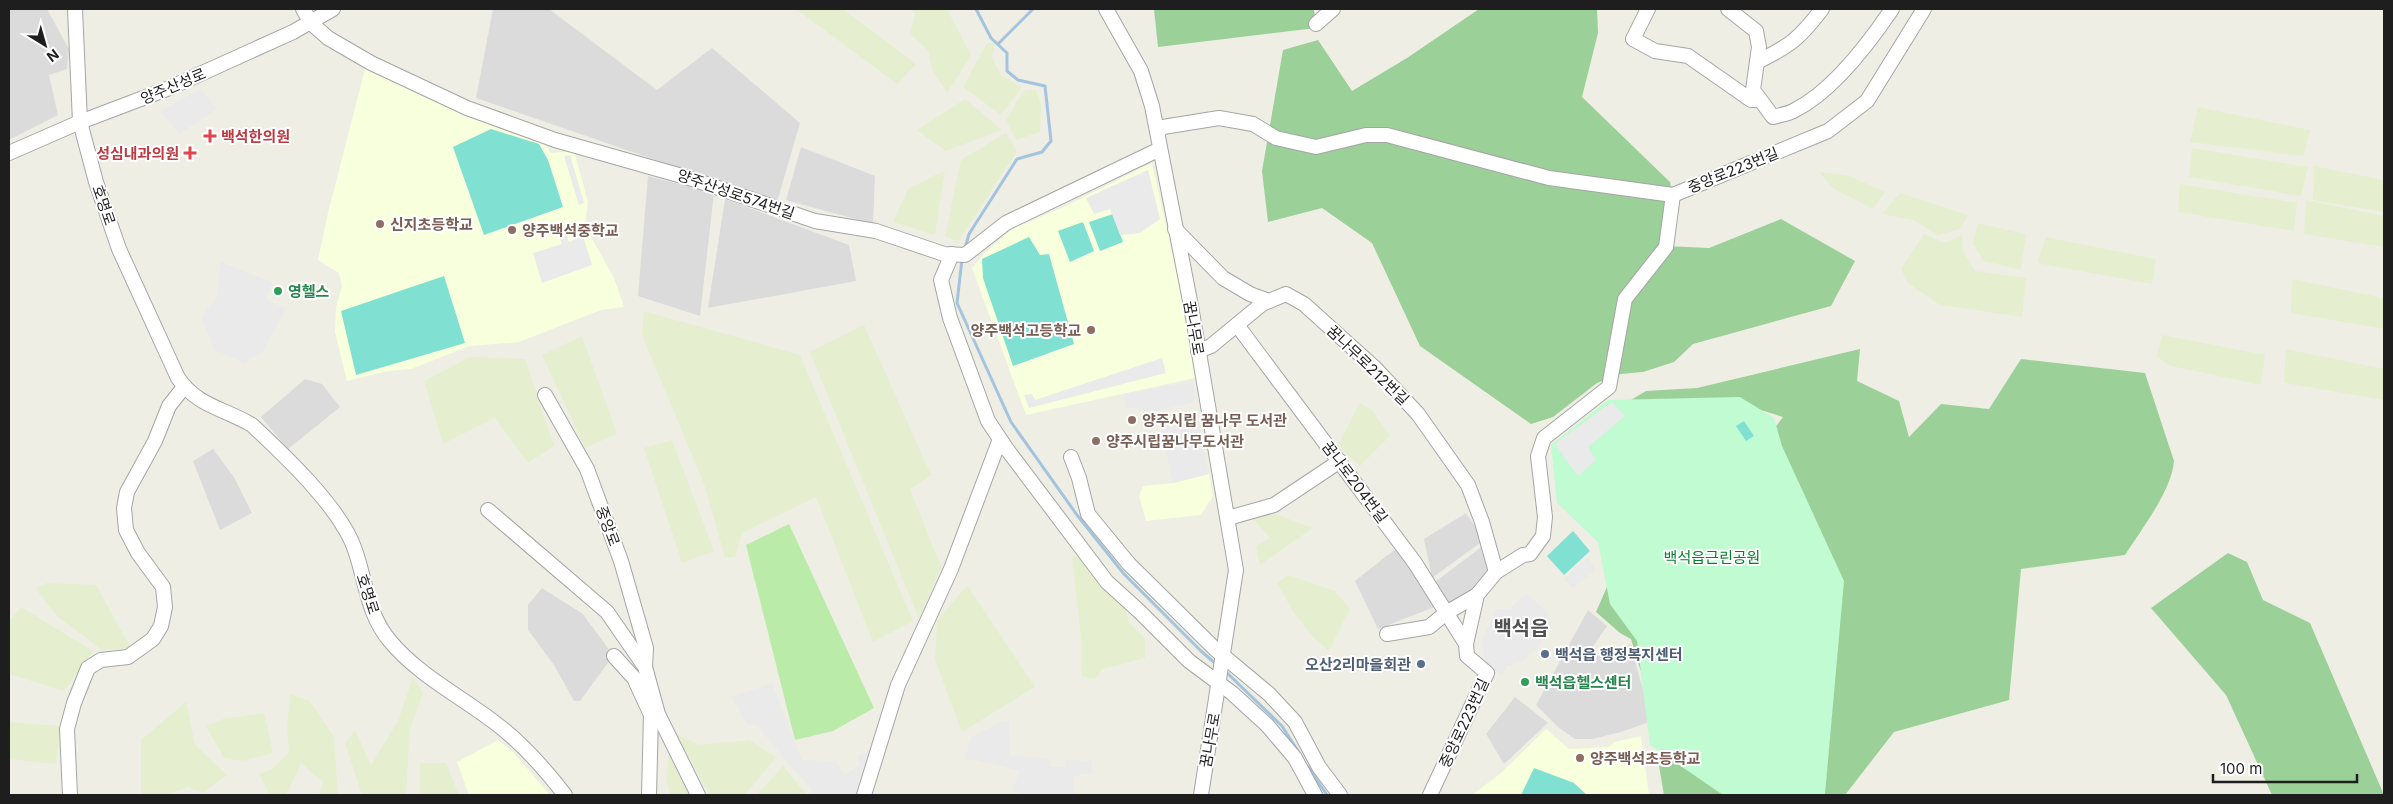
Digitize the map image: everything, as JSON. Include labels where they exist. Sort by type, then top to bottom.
[{"type":"street","name":"호명로","points":[[74,9],[80,122],[96,182],[119,249],[178,378],[184,387],[218,411],[241,418],[252,425],[310,484],[347,532],[355,549],[367,598],[388,640],[410,660],[496,723],[533,757],[565,795]]},
{"type":"street","name":"양주산성로574번길","points":[[303,9],[311,23],[328,38],[368,62],[467,108],[555,140],[689,178],[815,221],[876,231],[944,254],[958,255]]},
{"type":"street","name":"양주산성로","points":[[9,153],[80,122],[167,89],[311,23],[333,9]]},
{"type":"street","name":"꿈나무로","points":[[1106,9],[1141,71],[1158,131],[1236,570],[1201,795]]},
{"type":"street","points":[[1316,24],[1333,9]]},
{"type":"street","points":[[1648,9],[1633,39],[1655,51],[1688,56],[1750,100],[1758,100]]},
{"type":"street","points":[[1728,9],[1756,31],[1759,47],[1753,90],[1758,100],[1773,117],[1795,110],[1828,87],[1875,34],[1892,9]]},
{"type":"street","points":[[1757,62],[1782,49],[1803,34],[1822,9]]},
{"type":"street","name":"중앙로223번길","points":[[1430,795],[1487,673],[1467,656],[1466,644],[1477,595],[1496,572],[1523,555],[1530,554],[1543,536],[1545,517],[1538,456],[1544,438],[1609,387],[1625,299],[1666,247],[1673,195],[1828,130],[1867,101],[1924,9]]},
{"type":"street","points":[[1158,131],[1164,127],[1219,118],[1253,124],[1276,138],[1316,147],[1366,135],[1387,135],[1549,178],[1673,195]]},
{"type":"street","points":[[1160,149],[1006,223],[958,255],[941,280],[950,318],[988,421],[1107,582],[1140,611],[1189,661],[1219,686],[1232,693],[1267,725],[1295,758],[1316,795]]},
{"type":"street","points":[[1175,229],[1223,278],[1250,294],[1269,301]]},
{"type":"street","name":"꿈나무로212번길","points":[[1269,301],[1286,294],[1304,304],[1376,369],[1418,414],[1468,485],[1482,522],[1496,572]]},
{"type":"street","points":[[1198,352],[1211,346],[1269,301]]},
{"type":"street","name":"꿈나로204번길","points":[[1236,325],[1415,563],[1466,644]]},
{"type":"street","points":[[70,795],[67,729],[74,703],[88,668],[101,660],[128,657],[153,639],[161,626],[165,607],[164,588],[138,553],[126,530],[124,508],[127,492],[155,441],[168,406],[184,387]]},
{"type":"street","name":"중앙로","points":[[544,395],[587,469],[621,561],[646,648],[645,667],[658,714],[698,795]]},
{"type":"street","points":[[864,795],[898,685],[951,569],[1000,439]]},
{"type":"street","points":[[1071,457],[1080,478],[1088,514],[1129,564],[1222,656],[1269,694],[1295,722],[1320,767],[1340,795]]},
{"type":"street","points":[[1228,518],[1274,505],[1340,461]]},
{"type":"street","name":"중앙로","points":[[488,510],[607,612],[645,667]]},
{"type":"street","points":[[1387,634],[1429,627],[1446,613],[1477,595]]},
{"type":"street","points":[[614,656],[634,678],[651,715],[649,795]]},
{"type":"shaded area","points":[[9,9],[47,9],[69,49],[67,69],[49,75],[58,115],[9,140]]},
{"type":"shaded area","points":[[493,9],[549,9],[657,90],[712,48],[800,123],[777,202],[476,98]]},
{"type":"shaded area","points":[[796,9],[843,9],[916,64],[897,84]]},
{"type":"shaded area","points":[[912,9],[947,9],[971,56],[947,93],[932,69],[928,50],[910,34],[915,14]]},
{"type":"shaded area","points":[[995,42],[992,58],[1002,76],[1022,87],[1001,115],[963,87],[987,43]]},
{"type":"shaded area","points":[[365,69],[468,117],[546,142],[550,153],[574,151],[588,202],[585,226],[614,278],[624,307],[601,310],[519,342],[470,346],[411,369],[388,371],[347,381],[335,332],[336,308],[342,286],[339,273],[318,260],[328,213]]},
{"type":"shaded area","points":[[200,89],[217,109],[179,134],[161,111]]},
{"type":"shaded area","points":[[1035,89],[1041,104],[1040,132],[1016,140],[1006,120],[1023,91]]},
{"type":"shaded area","points":[[965,99],[1002,130],[946,151],[917,130]]},
{"type":"shaded area","points":[[2198,107],[2310,130],[2304,156],[2190,142]]},
{"type":"shaded area","points":[[491,129],[539,144],[548,160],[563,207],[484,235],[453,147]]},
{"type":"shaded area","points":[[1006,133],[1017,151],[958,242],[945,236],[961,160]]},
{"type":"shaded area","points":[[801,147],[875,176],[873,224],[786,200]]},
{"type":"shaded area","points":[[2192,148],[2308,167],[2301,196],[2189,177]]},
{"type":"shaded area","points":[[570,155],[584,203],[579,205],[564,156]]},
{"type":"shaded area","name":"양주백석고등학교","points":[[1152,163],[1179,282],[1195,378],[1026,415],[972,268],[984,254],[1012,229],[1064,207]]},
{"type":"shaded area","points":[[2314,166],[2384,180],[2384,212],[2313,200]]},
{"type":"shaded area","points":[[945,170],[935,235],[893,222],[908,189]]},
{"type":"shaded area","points":[[1148,170],[1160,219],[1140,233],[1120,235],[1110,209],[1094,214],[1086,198]]},
{"type":"shaded area","points":[[1819,172],[1850,176],[1885,192],[1873,209],[1834,189]]},
{"type":"shaded area","points":[[648,176],[714,193],[700,316],[638,296]]},
{"type":"shaded area","points":[[2180,184],[2297,203],[2294,231],[2178,212]]},
{"type":"shaded area","points":[[1900,193],[1968,215],[1960,229],[1938,235],[1913,220],[1882,214]]},
{"type":"shaded area","points":[[725,199],[849,245],[856,281],[708,308]]},
{"type":"shaded area","points":[[2306,200],[2384,216],[2384,247],[2304,234]]},
{"type":"shaded area","points":[[1113,214],[1123,242],[1100,251],[1089,222]]},
{"type":"shaded area","points":[[1083,222],[1094,251],[1070,262],[1058,231]]},
{"type":"shaded area","points":[[1978,223],[2026,234],[2021,270],[1984,261],[1973,244]]},
{"type":"shaded area","points":[[562,225],[569,242],[583,236],[592,265],[542,283],[533,253],[562,244],[556,228]]},
{"type":"shaded area","points":[[1924,234],[1945,243],[1962,235],[1963,251],[1975,271],[2026,278],[2022,317],[1940,305],[1908,283],[1901,269]]},
{"type":"shaded area","points":[[1029,237],[1040,255],[1049,254],[1074,344],[1013,366],[983,278],[982,259]]},
{"type":"shaded area","points":[[2046,237],[2156,259],[2152,284],[2037,263]]},
{"type":"shaded area","points":[[221,262],[272,282],[266,299],[286,309],[263,351],[244,363],[215,350],[201,317],[217,298]]},
{"type":"shaded area","points":[[444,276],[465,343],[356,375],[341,311]]},
{"type":"shaded area","points":[[2292,279],[2384,298],[2384,329],[2291,313]]},
{"type":"shaded area","points":[[644,311],[800,355],[913,621],[873,642],[816,497],[742,533],[735,557],[725,558],[704,484],[642,335]]},
{"type":"shaded area","points":[[864,325],[931,475],[910,489],[941,567],[919,619],[810,352]]},
{"type":"shaded area","points":[[2162,335],[2265,355],[2261,385],[2171,366],[2157,357]]},
{"type":"shaded area","points":[[582,336],[617,434],[585,448],[542,355]]},
{"type":"shaded area","points":[[2286,349],[2384,369],[2384,400],[2284,383]]},
{"type":"shaded area","points":[[470,357],[525,359],[554,446],[528,463],[495,418],[443,444],[424,381]]},
{"type":"shaded area","points":[[1162,358],[1166,373],[1029,408],[1024,395],[1032,394],[1035,400]]},
{"type":"shaded area","points":[[305,379],[322,384],[340,407],[288,449],[261,417]]},
{"type":"shaded area","points":[[1193,381],[1196,398],[1190,403],[1145,414],[1134,407],[1125,409],[1124,394]]},
{"type":"shaded area","points":[[1612,402],[1625,416],[1588,447],[1596,460],[1578,476],[1555,444]]},
{"type":"shaded area","points":[[1360,403],[1372,410],[1390,436],[1360,466],[1338,446]]},
{"type":"shaded area","points":[[1197,417],[1209,474],[1173,483],[1160,426]]},
{"type":"shaded area","points":[[1744,421],[1754,436],[1746,441],[1736,426]]},
{"type":"shaded area","points":[[672,440],[714,551],[682,563],[644,448]]},
{"type":"shaded area","points":[[213,449],[234,477],[252,513],[220,530],[193,461]]},
{"type":"shaded area","points":[[1209,474],[1213,496],[1201,515],[1146,521],[1139,496],[1143,486],[1173,483]]},
{"type":"shaded area","points":[[1270,512],[1313,528],[1260,565],[1256,546],[1270,538],[1253,519]]},
{"type":"shaded area","points":[[1466,513],[1484,540],[1432,578],[1424,539]]},
{"type":"shaded area","points":[[1573,531],[1590,551],[1564,575],[1547,556]]},
{"type":"shaded area","points":[[1484,545],[1493,568],[1480,587],[1452,605],[1437,590],[1435,582]]},
{"type":"shaded area","points":[[1398,547],[1437,606],[1378,629],[1355,581]]},
{"type":"shaded area","points":[[1072,556],[1080,556],[1125,608],[1129,623],[1145,638],[1145,658],[1102,669],[1095,679],[1081,676],[1082,648]]},
{"type":"shaded area","points":[[1588,557],[1596,570],[1573,588],[1564,579]]},
{"type":"shaded area","points":[[1288,575],[1335,591],[1350,609],[1329,651],[1314,638],[1294,613],[1277,583]]},
{"type":"shaded area","points":[[47,583],[96,585],[131,648],[102,650],[57,616],[35,588]]},
{"type":"shaded area","points":[[967,585],[1035,687],[962,732],[935,660],[937,621]]},
{"type":"shaded area","points":[[542,588],[583,614],[612,654],[610,660],[580,701],[574,701],[554,665],[528,630],[528,605]]},
{"type":"shaded area","points":[[1526,593],[1548,613],[1552,624],[1550,631],[1536,650],[1521,662],[1507,666],[1502,676],[1485,663],[1482,640],[1496,609],[1509,609]]},
{"type":"shaded area","points":[[21,607],[93,651],[64,691],[9,674],[9,622]]},
{"type":"shaded area","points":[[1588,610],[1607,626],[1590,651],[1599,656],[1630,644],[1652,721],[1621,732],[1592,739],[1575,739],[1559,728],[1536,705]]},
{"type":"shaded area","points":[[413,677],[423,693],[410,729],[406,794],[362,795],[345,743],[355,730],[371,765],[398,721]]},
{"type":"shaded area","points":[[772,683],[802,760],[836,761],[845,775],[859,765],[857,757],[870,748],[855,795],[816,795],[756,725],[748,725],[731,697]]},
{"type":"shaded area","points":[[290,694],[310,701],[334,737],[338,795],[319,795],[323,782],[301,763],[286,795],[270,795],[259,774],[272,769],[289,752],[287,729]]},
{"type":"shaded area","points":[[1515,697],[1548,723],[1504,764],[1486,734]]},
{"type":"shaded area","points":[[186,702],[195,745],[227,775],[203,793],[188,787],[166,795],[141,795],[141,740]]},
{"type":"shaded area","points":[[264,713],[273,753],[243,761],[224,758],[206,726],[223,719]]},
{"type":"shaded area","points":[[1004,720],[1009,721],[1010,755],[1050,760],[1050,767],[1065,767],[1066,760],[1092,761],[1092,773],[1074,776],[1074,795],[1023,795],[1013,791],[1019,771],[976,760],[965,760],[970,738]]},
{"type":"shaded area","points":[[9,722],[61,726],[56,764],[9,759]]},
{"type":"shaded area","name":"양주백석초등학교","points":[[1546,729],[1569,749],[1609,747],[1615,742],[1641,736],[1649,795],[1472,795],[1501,773]]},
{"type":"shaded area","points":[[676,734],[700,745],[749,740],[776,757],[745,795],[710,795]]},
{"type":"shaded area","points":[[498,740],[513,752],[550,795],[469,795],[457,762]]},
{"type":"shaded area","points":[[669,753],[691,795],[671,795],[666,781]]},
{"type":"shaded area","points":[[420,763],[446,763],[459,795],[420,795]]},
{"type":"shaded area","points":[[783,766],[807,795],[757,795]]},
{"type":"shaded area","points":[[1534,768],[1574,783],[1587,795],[1521,795]]},
{"type":"green space","points":[[1154,9],[1314,9],[1316,28],[1158,47]]},
{"type":"green space","points":[[1479,9],[1597,9],[1598,33],[1582,97],[1670,182],[1673,195],[1666,246],[1709,248],[1781,219],[1855,261],[1831,306],[1693,344],[1674,362],[1643,372],[1621,374],[1597,383],[1553,417],[1531,424],[1420,346],[1372,243],[1322,208],[1268,222],[1262,171],[1283,50],[1318,40],[1352,91],[1407,58]]},
{"type":"green space","points":[[1860,349],[1857,381],[1899,401],[1909,437],[1941,404],[1989,409],[2021,359],[2145,373],[2174,461],[2168,484],[2155,510],[2125,555],[2021,569],[2009,700],[1894,732],[1845,795],[1664,795],[1657,754],[1711,714],[1660,734],[1631,639],[1620,633],[1596,612],[1617,564],[1739,475],[1783,417],[1739,403],[1626,403],[1646,391],[1697,388]]},
{"type":"green space","name":"백석읍근린공원","points":[[1740,397],[1774,418],[1782,446],[1844,581],[1825,794],[1822,795],[1723,795],[1650,745],[1637,641],[1610,604],[1598,542],[1557,503],[1551,445],[1608,400]]},
{"type":"green space","points":[[789,524],[874,708],[833,731],[795,740],[746,545]]},
{"type":"green space","points":[[2228,553],[2247,562],[2263,600],[2310,623],[2384,795],[2272,795],[2226,695],[2151,608]]},
{"type":"waterway","points":[[965,248],[969,234],[1017,159],[1042,152],[1051,141],[1045,86],[1018,80],[1007,71],[1007,53],[991,38],[976,9]]},
{"type":"waterway","points":[[998,44],[1033,9]]},
{"type":"waterway","points":[[962,259],[957,303],[1011,422],[1077,515],[1124,574],[1216,664]]},
{"type":"waterway","points":[[1225,671],[1282,726],[1298,751]]},
{"type":"waterway","points":[[1308,767],[1327,795]]},
{"type":"place","name":"백석한의원","points":[[210,136]]},
{"type":"place","name":"성심내과의원","points":[[190,153]]},
{"type":"place","name":"신지초등학교","points":[[380,224]]},
{"type":"place","name":"양주백석중학교","points":[[512,230]]},
{"type":"place","name":"영헬스","points":[[278,291]]},
{"type":"place","name":"양주백석고등학교","points":[[1091,330]]},
{"type":"place","name":"양주시립 꿈나무 도서관","points":[[1132,420]]},
{"type":"place","name":"양주시립꿈나무도서관","points":[[1096,441]]},
{"type":"place","name":"백석읍 행정복지센터","points":[[1545,654]]},
{"type":"place","name":"오산2리마을회관","points":[[1421,664]]},
{"type":"place","name":"백석읍헬스센터","points":[[1525,682]]},
{"type":"place","name":"양주백석초등학교","points":[[1580,758]]},
{"type":"district","name":"백석읍","points":[[1521,628]]}]
